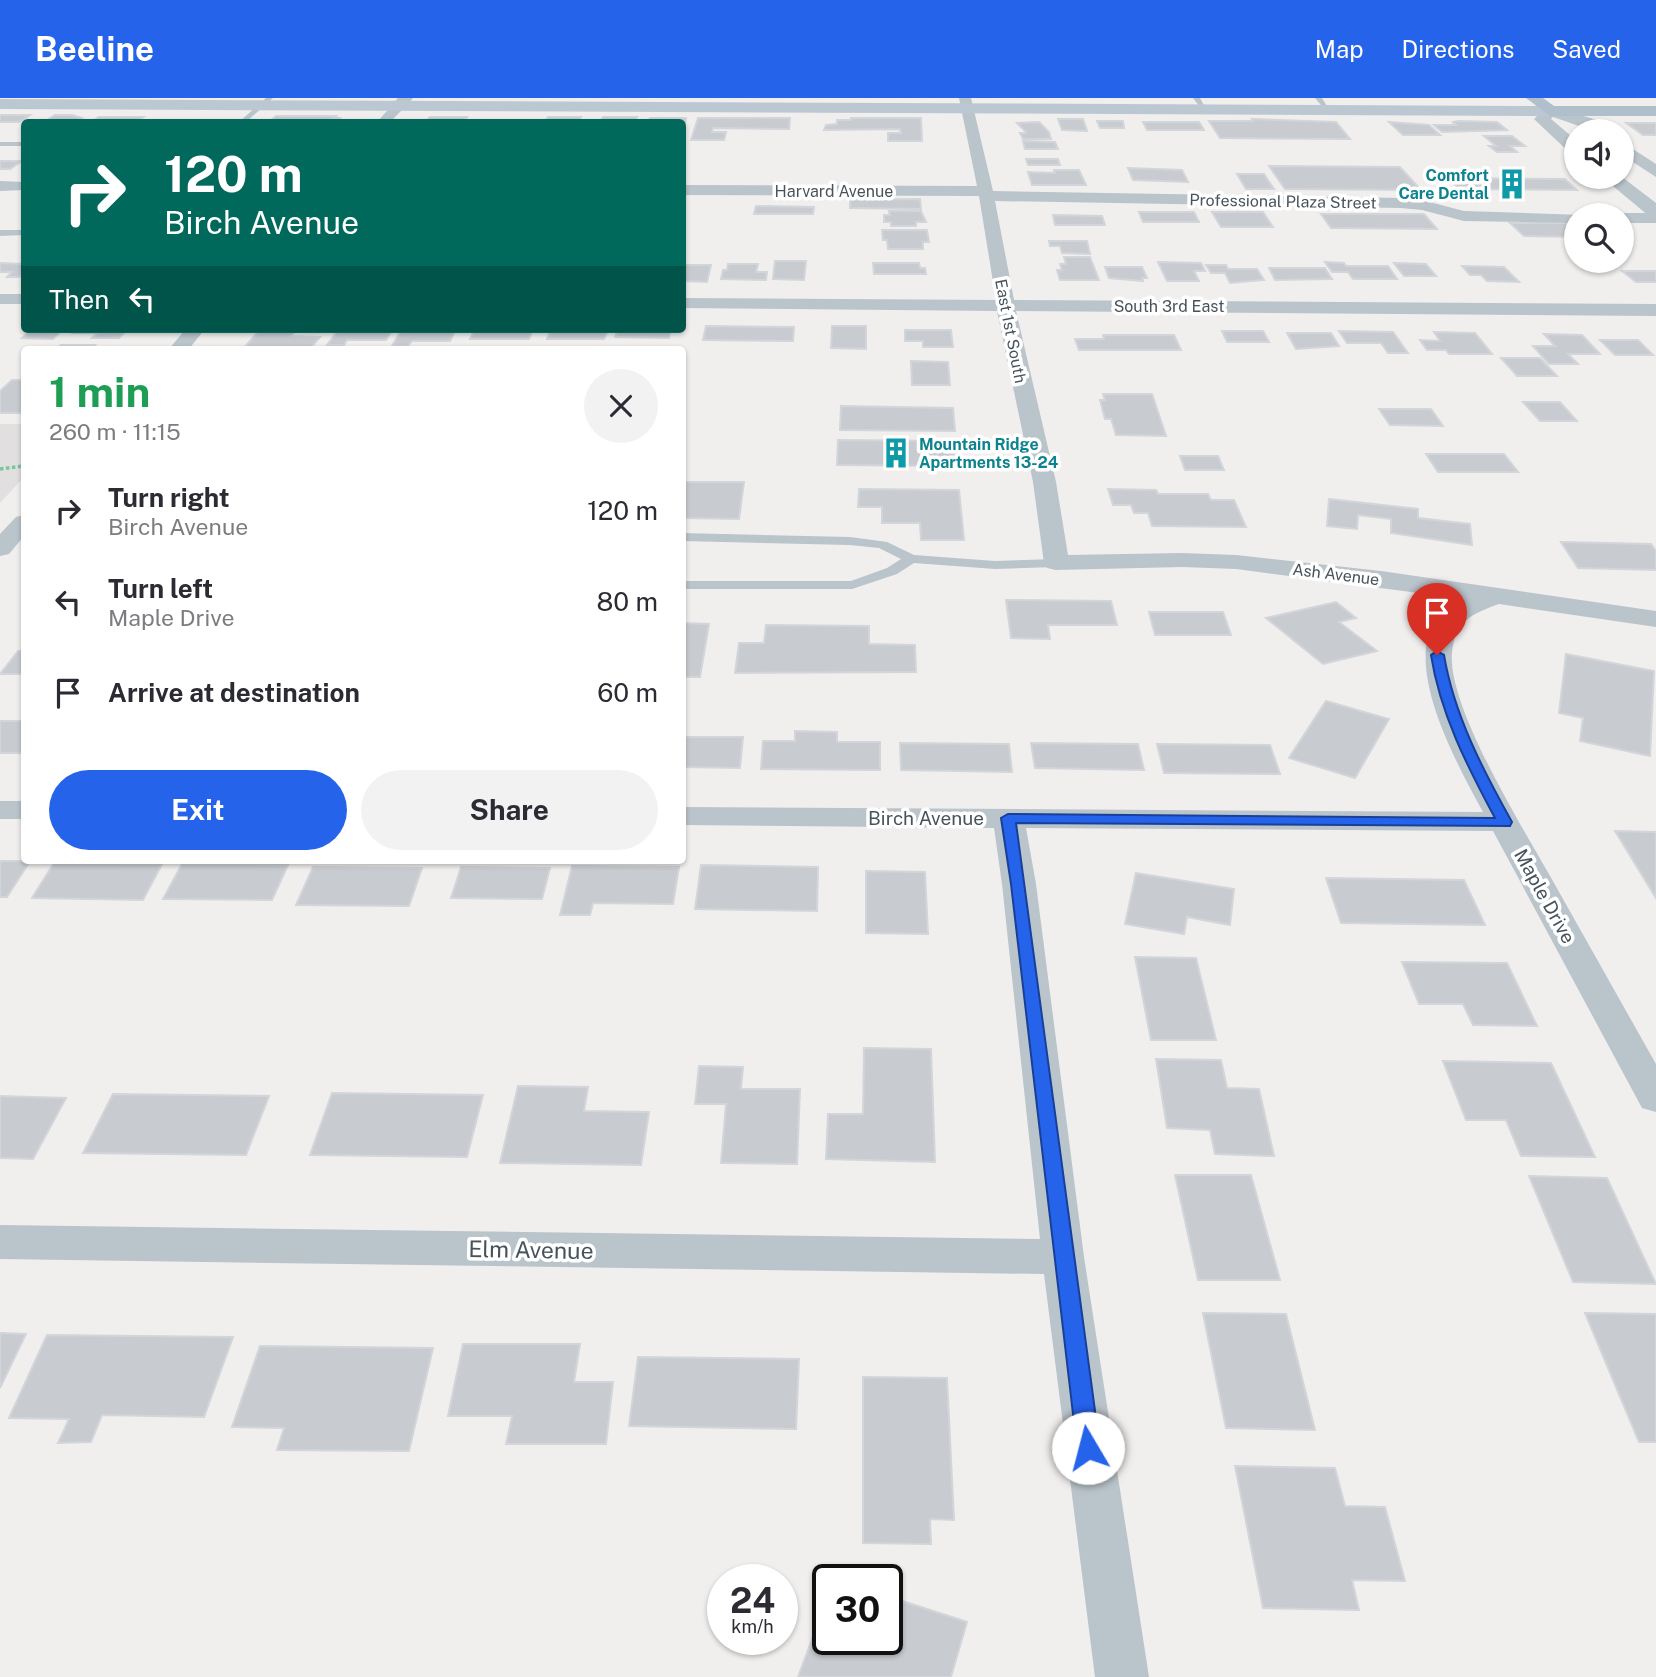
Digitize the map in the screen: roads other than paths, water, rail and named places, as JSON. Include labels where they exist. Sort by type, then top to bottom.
[{"type":"main road","points":[[1534,98],[1550,111]]},
{"type":"main road","points":[[0,104],[1323,104],[1550,111],[1656,111]]},
{"type":"street","points":[[386,119],[402,102]]},
{"type":"street","name":"East 1st South","points":[[967,103],[987,193],[1006,305],[1055,534],[1056,563]]},
{"type":"street","points":[[1564,138],[1542,119],[1550,111],[1577,119]]},
{"type":"street","points":[[1634,155],[1656,172]]},
{"type":"street","points":[[0,186],[21,186]]},
{"type":"street","points":[[1626,189],[1656,212]]},
{"type":"street","name":"Harvard Avenue","points":[[686,190],[987,193]]},
{"type":"street","name":"Professional Plaza Street","points":[[987,193],[1400,203],[1422,205],[1464,216],[1564,218]]},
{"type":"street","points":[[1634,218],[1656,218]]},
{"type":"street","points":[[0,299],[21,299]]},
{"type":"street","name":"South 3rd East","points":[[686,303],[1656,310]]},
{"type":"street","points":[[182,346],[193,333]]},
{"type":"street","points":[[0,550],[21,526]]},
{"type":"street","name":"Ash Avenue","points":[[1056,563],[1182,560],[1236,562],[1656,619]]},
{"type":"street","name":"Maple Drive","points":[[1497,596],[1469,606],[1451,618],[1442,634],[1437,655],[1443,691],[1480,778],[1656,1098]]},
{"type":"street","points":[[0,810],[21,810]]},
{"type":"street","name":"Birch Avenue","points":[[686,816],[1505,822]]},
{"type":"street","points":[[1008,818],[1019,884],[1063,1257],[1122,1677]]},
{"type":"street","name":"Elm Avenue","points":[[0,1242],[1063,1257]]},
{"type":"lane","points":[[246,119],[266,102]]},
{"type":"lane","points":[[0,144],[21,144]]},
{"type":"lane","points":[[0,233],[21,233]]},
{"type":"lane","points":[[686,537],[850,541],[882,545],[911,559],[995,565],[1056,563]]},
{"type":"lane","points":[[686,585],[852,585],[884,575],[911,559]]},
{"type":"place","name":"Comfort Care Dental","points":[[1512,184]]},
{"type":"place","name":"Mountain Ridge Apartments 13-24","points":[[896,453]]}]
